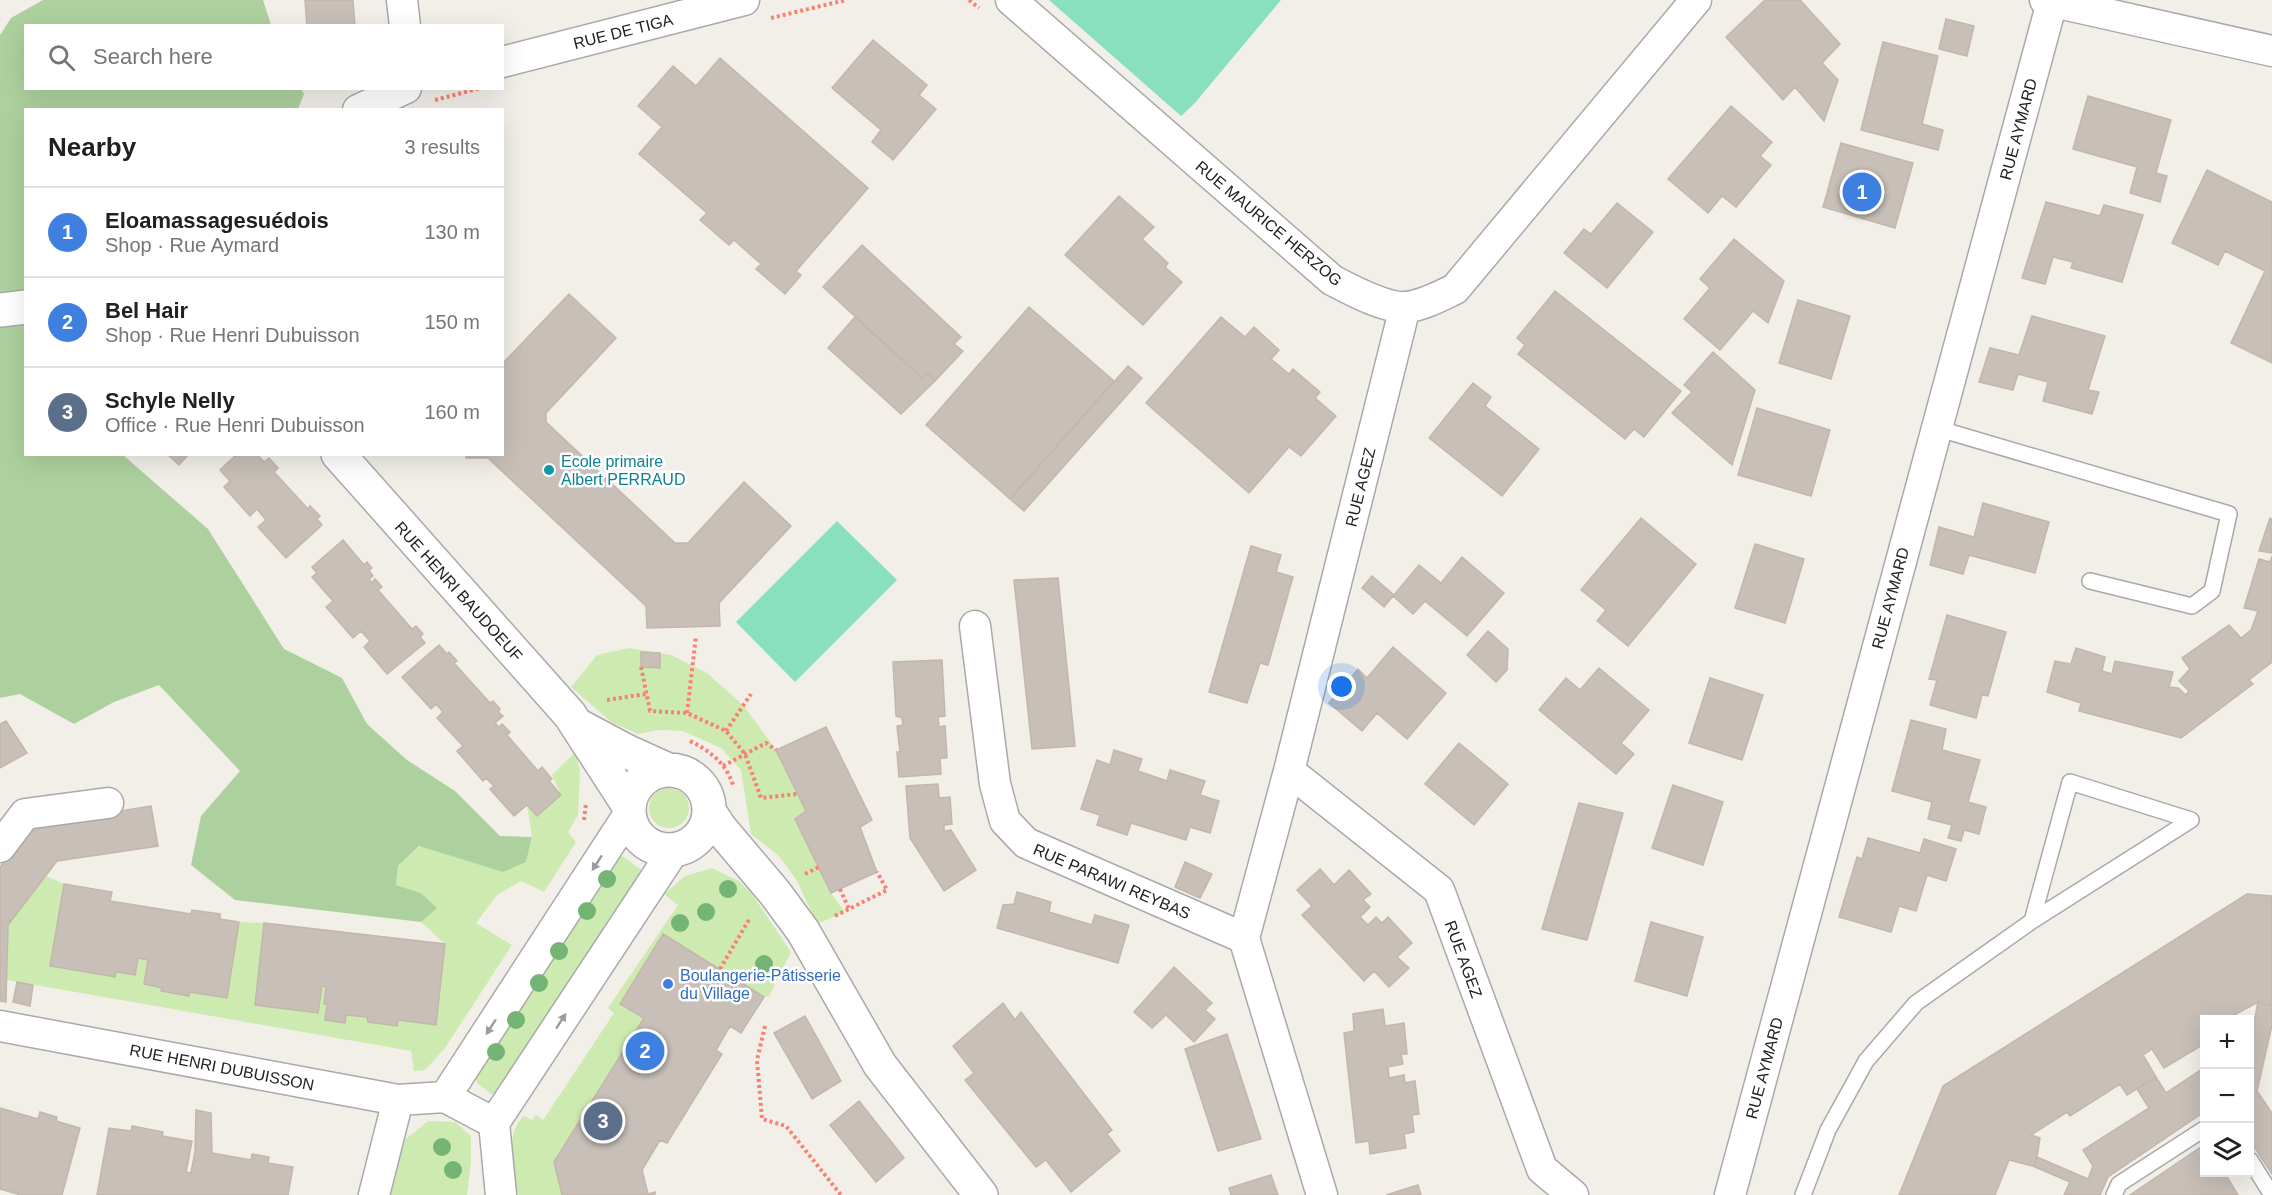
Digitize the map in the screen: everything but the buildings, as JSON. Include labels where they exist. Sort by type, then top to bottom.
[{"type":"street","points":[[402,0],[405,24]]},
{"type":"street","name":"RUE DE TIGA","points":[[504,61],[744,0]]},
{"type":"street","name":"RUE MAURICE HERZOG","points":[[1011,0],[1332,280],[1368,298],[1406,307],[1433,300],[1455,289],[1696,0]]},
{"type":"street","points":[[2049,1],[2272,51]]},
{"type":"street","name":"RUE AYMARD","points":[[1730,1195],[2049,1]]},
{"type":"street","points":[[366,108],[418,95]]},
{"type":"street","points":[[0,310],[24,307]]},
{"type":"street","name":"RUE AGEZ","points":[[1244,938],[1290,771],[1406,307]]},
{"type":"street","name":"RUE HENRI BAUDOEUF","points":[[340,456],[579,726],[629,810]]},
{"type":"street","name":"RUE PARAWI REYBAS","points":[[975,626],[995,784],[1005,821],[1026,843],[1244,938]]},
{"type":"street","name":"RUE HENRI BAUDOEUF","points":[[579,726],[626,752],[668,770]]},
{"type":"street","points":[[494,1123],[445,1097],[629,810],[638,785],[646,777],[668,770],[679,771],[698,782],[708,801],[709,812],[702,833],[679,849],[494,1123],[501,1195]]},
{"type":"street","name":"RUE AGEZ","points":[[1290,771],[1439,890],[1542,1169],[1573,1195]]},
{"type":"street","points":[[0,847],[25,814],[108,803]]},
{"type":"street","points":[[629,810],[633,826],[639,837],[661,849],[712,853],[764,879]]},
{"type":"street","points":[[709,812],[803,931],[880,1065],[981,1195]]},
{"type":"street","points":[[1244,938],[1322,1195]]},
{"type":"street","name":"RUE HENRI DUBUISSON","points":[[0,1026],[398,1100],[445,1097]]},
{"type":"street","points":[[374,1195],[398,1100]]},
{"type":"lane","points":[[1936,428],[2229,514],[2212,591],[2192,606],[2090,580]]},
{"type":"lane","points":[[1803,1195],[1828,1130],[1866,1060],[1916,1003],[2032,921],[2191,820],[2070,782],[2032,921]]},
{"type":"lane","points":[[2114,1195],[2119,1184],[2200,1132]]},
{"type":"lane","points":[[2254,1166],[2272,1195]]},
{"type":"path","points":[[418,95],[463,90]]},
{"type":"path","points":[[687,713],[696,636]]},
{"type":"path","points":[[641,667],[650,711],[687,713],[726,731],[745,754],[761,798],[797,794]]},
{"type":"path","points":[[604,701],[646,694]]},
{"type":"path","points":[[726,731],[752,694]]},
{"type":"path","points":[[723,766],[766,743],[776,750]]},
{"type":"path","points":[[583,822],[586,801]]},
{"type":"path","points":[[832,918],[887,890],[877,872]]},
{"type":"path","points":[[840,889],[849,909]]},
{"type":"path","points":[[720,969],[752,914]]},
{"type":"path","points":[[765,1026],[758,1060],[762,1119],[786,1126],[841,1195]]},
{"type":"green space","points":[[43,0],[263,0],[271,24],[24,24],[24,90],[301,90],[304,94],[298,108],[24,108],[24,456],[124,456],[208,529],[284,649],[342,678],[367,724],[407,760],[455,791],[500,836],[532,837],[526,862],[503,872],[419,846],[398,866],[396,885],[421,893],[437,908],[421,922],[235,900],[191,865],[201,816],[240,771],[159,685],[114,702],[74,724],[20,694],[0,698],[0,35],[11,18]]},
{"type":"green space","points":[[1049,0],[1281,0],[1194,104],[1181,116]]},
{"type":"green space","points":[[837,521],[897,580],[795,682],[736,622]]},
{"type":"green space","points":[[629,648],[671,655],[707,673],[744,706],[776,750],[806,811],[795,819],[831,893],[845,912],[817,924],[797,881],[779,856],[751,834],[741,770],[721,748],[683,731],[659,730],[638,734],[611,722],[571,687],[597,655]]},
{"type":"green space","points":[[575,752],[580,771],[578,815],[568,832],[576,842],[544,892],[521,881],[497,895],[476,923],[512,945],[445,1048],[425,1070],[414,1071],[411,1051],[7,980],[8,925],[46,876],[64,884],[50,966],[135,975],[138,958],[148,960],[144,984],[189,995],[189,992],[226,998],[239,922],[264,923],[255,1005],[318,1013],[322,986],[326,987],[325,1020],[345,1022],[346,1015],[367,1017],[368,1022],[397,1026],[398,1020],[436,1025],[445,944],[421,922],[436,908],[421,893],[396,885],[398,866],[420,846],[457,856],[526,862],[532,837],[527,805],[561,795],[552,775]]},
{"type":"green space","points":[[669,788],[683,794],[689,808],[683,822],[669,828],[655,822],[649,808],[655,794]]},
{"type":"green space","points":[[621,855],[648,875],[506,1093],[491,1094],[477,1083],[473,1072],[616,857]]},
{"type":"green space","points":[[712,868],[739,881],[752,894],[791,952],[769,996],[764,997],[663,934],[621,1004],[644,1018],[555,1162],[562,1195],[518,1195],[512,1142],[518,1123],[524,1116],[532,1120],[536,1115],[543,1120],[614,1013],[608,1008],[678,905],[664,894],[685,876]]},
{"type":"green space","points":[[428,1121],[455,1122],[471,1136],[467,1195],[391,1195],[401,1143]]},
{"type":"place","name":"Eloamassagesuédois","points":[[1862,192]]},
{"type":"place","name":"Ecole primaire Albert PERRAUD","points":[[549,470]]},
{"type":"place","name":"Boulangerie-Pâtisserie du Village","points":[[668,984]]},
{"type":"place","name":"Bel Hair","points":[[645,1051]]},
{"type":"place","name":"Schyle Nelly","points":[[603,1121]]}]
